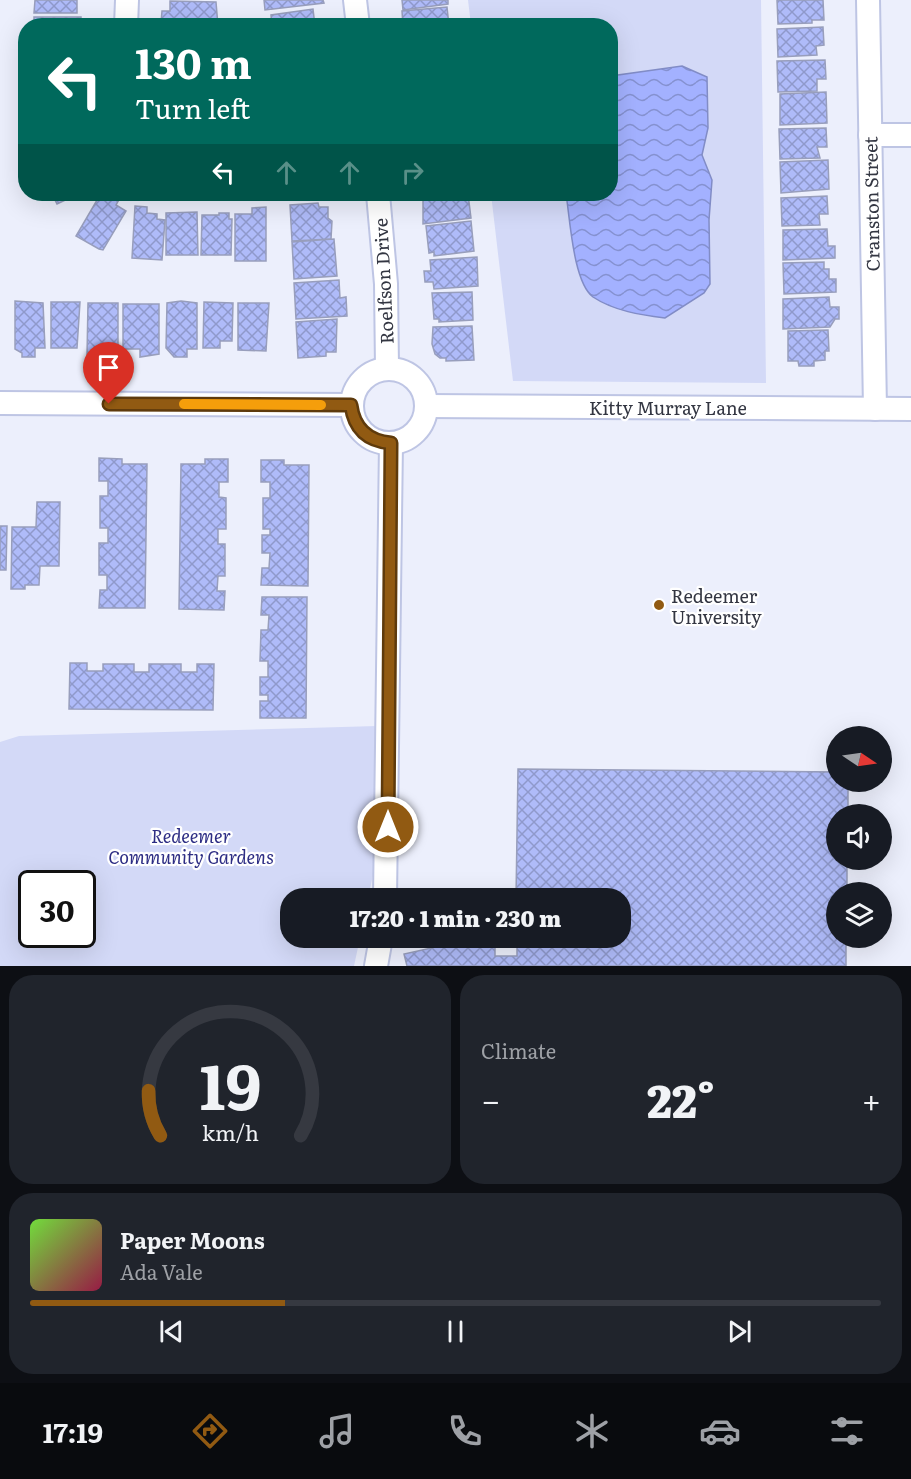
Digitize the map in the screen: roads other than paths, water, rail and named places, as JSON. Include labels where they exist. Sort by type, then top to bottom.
[{"type":"street","points":[[126,18],[127,0]]},
{"type":"street","points":[[355,0],[357,18]]},
{"type":"street","name":"Cranston Street","points":[[868,0],[875,409]]},
{"type":"street","points":[[870,135],[911,135]]},
{"type":"street","name":"Roelfson Drive","points":[[379,201],[386,284],[387,368]]},
{"type":"street","points":[[387,368],[399,370],[414,379],[424,394],[426,406],[424,417],[411,435],[391,443],[378,442],[363,432],[353,417],[351,405],[358,384],[366,376],[387,368]]},
{"type":"street","points":[[0,404],[351,405]]},
{"type":"street","name":"Kitty Murray Lane","points":[[426,406],[911,409]]},
{"type":"street","points":[[386,888],[391,443]]},
{"type":"street","points":[[376,966],[379,948]]},
{"type":"water","points":[[682,66],[707,77],[708,128],[702,155],[712,180],[709,220],[710,284],[704,293],[665,318],[619,309],[593,297],[581,278],[571,233],[567,201],[618,201],[618,75]]},
{"type":"place","name":"Redeemer University","points":[[659,605]]},
{"type":"park label","name":"Redeemer Community Gardens","points":[[191,845]]}]
